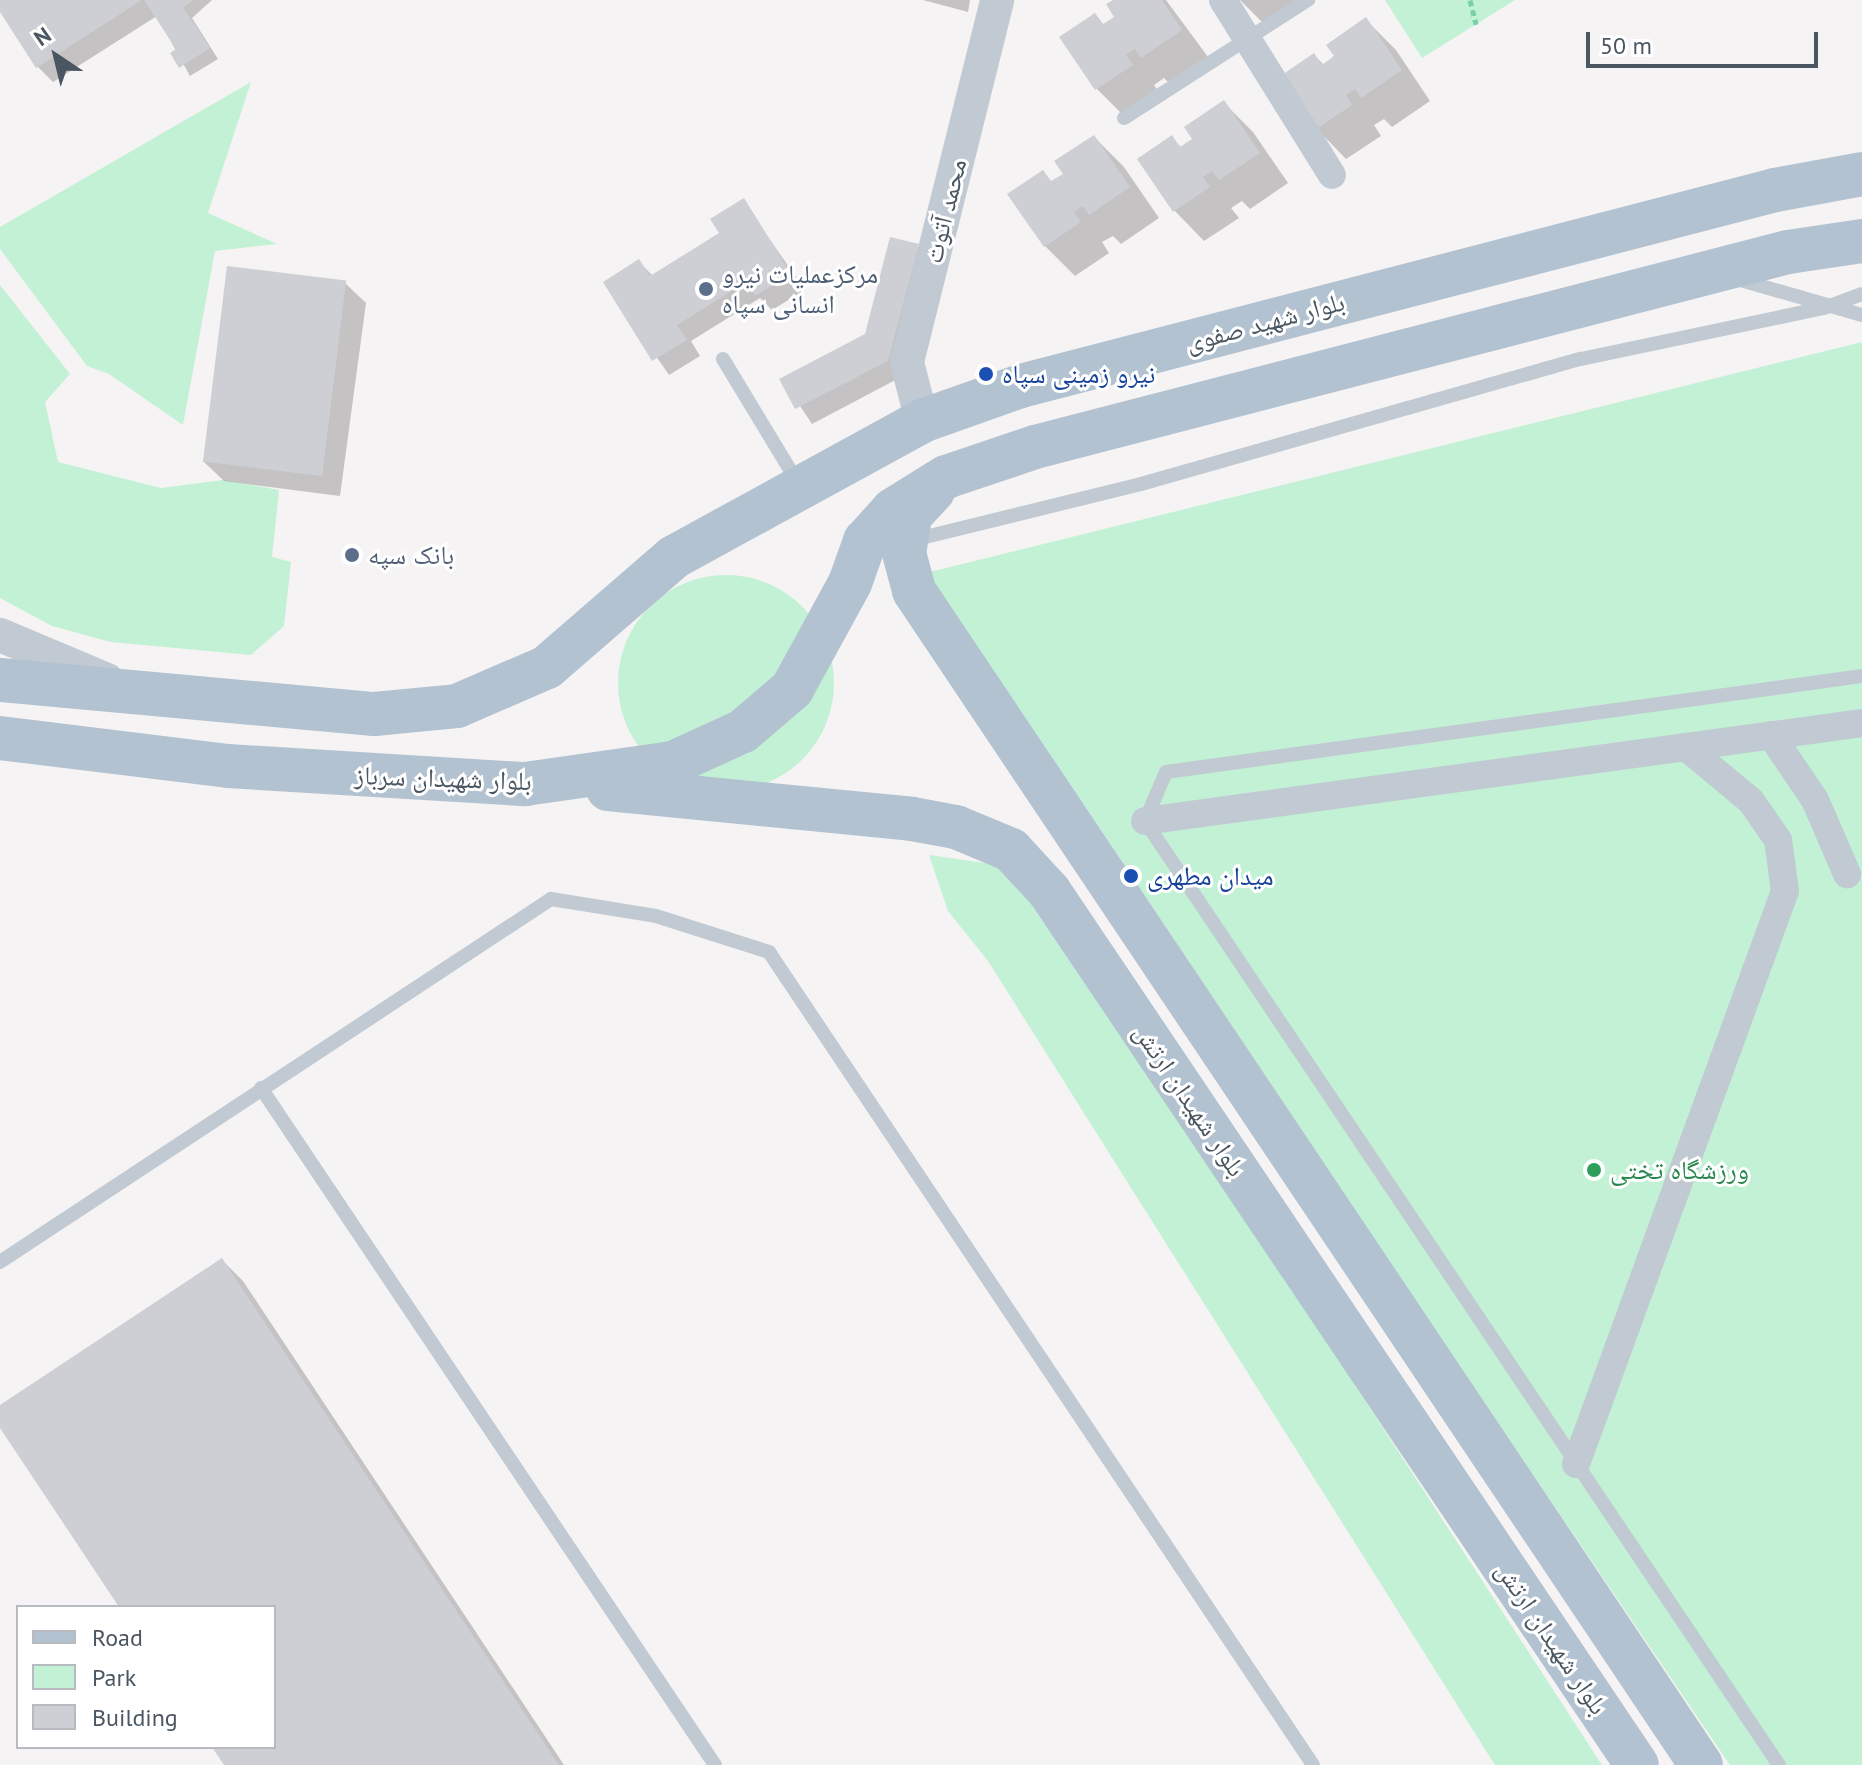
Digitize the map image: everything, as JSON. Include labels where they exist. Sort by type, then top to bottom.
[{"type":"main road","name":"بلوار شهید صفوی","points":[[141,693],[374,714],[457,706],[547,667],[674,557],[922,421],[1021,386],[1775,190],[1862,174]]},
{"type":"main road","points":[[905,542],[910,516],[946,477],[1035,447],[1788,252],[1862,241]]},
{"type":"main road","name":"بلوار شهیدان سرباز","points":[[0,738],[228,766],[525,784],[673,763],[743,731],[792,689],[850,583],[865,541],[893,510],[946,477]]},
{"type":"main road","name":"بلوار شهیدان ارتش","points":[[905,542],[914,591],[1701,1765]]},
{"type":"main road","points":[[0,680],[141,693]]},
{"type":"main road","name":"بلوار شهیدان ارتش","points":[[525,784],[912,819],[956,827],[1011,850],[1049,891],[1637,1765]]},
{"type":"street","name":"محمد آتوت","points":[[922,421],[907,362],[997,0]]},
{"type":"street","points":[[1223,0],[1332,175]]},
{"type":"street","points":[[0,635],[141,693]]},
{"type":"street","points":[[1145,821],[1862,723]]},
{"type":"street","points":[[1771,735],[1815,800],[1847,874]]},
{"type":"street","points":[[1576,1464],[1785,891],[1778,840],[1751,801],[1686,747]]},
{"type":"lane","points":[[1124,118],[1308,0]]},
{"type":"lane","points":[[1714,271],[1824,308],[1862,315]]},
{"type":"lane","points":[[905,542],[1141,484],[1581,359],[1824,308],[1862,294]]},
{"type":"lane","points":[[723,359],[801,486]]},
{"type":"lane","points":[[1779,1765],[1145,821],[1166,772],[1862,676]]},
{"type":"lane","points":[[0,1262],[551,899],[656,916],[769,952],[1313,1765]]},
{"type":"lane","points":[[261,1088],[715,1765]]},
{"type":"path","points":[[1470,0],[1476,24]]},
{"type":"green space","points":[[1385,0],[1515,0],[1422,58]]},
{"type":"green space","points":[[251,82],[208,213],[277,244],[215,251],[183,425],[109,374],[87,366],[0,249],[0,227]]},
{"type":"green space","points":[[0,285],[70,374],[45,402],[58,462],[161,488],[223,480],[279,490],[272,557],[291,562],[284,626],[251,655],[111,642],[52,626],[0,598]]},
{"type":"green space","name":"ورزشگاه تختی","points":[[1862,342],[1862,1765],[1730,1765],[922,574]]},
{"type":"green space","points":[[726,575],[767,583],[786,593],[802,607],[816,623],[826,642],[834,683],[826,724],[816,743],[802,759],[786,773],[767,783],[726,791],[685,783],[666,773],[650,759],[636,743],[626,724],[618,683],[626,642],[636,623],[650,607],[666,593],[685,583]]},
{"type":"green space","points":[[929,855],[1006,866],[1054,922],[1602,1765],[1495,1765],[988,961],[948,911]]},
{"type":"building","points":[[0,0],[142,0],[36,68],[0,12]]},
{"type":"building","points":[[144,0],[194,0],[183,7],[210,48],[179,68],[170,53],[176,49]]},
{"type":"building","points":[[1113,0],[1162,0],[1182,30],[1141,58],[1135,49],[1126,55],[1133,65],[1095,90],[1059,37],[1095,13],[1103,24],[1114,17],[1106,4]]},
{"type":"building","points":[[1366,17],[1402,70],[1361,98],[1355,89],[1346,95],[1352,105],[1315,130],[1279,77],[1314,53],[1322,65],[1334,56],[1326,45]]},
{"type":"building","points":[[1224,100],[1260,153],[1219,180],[1212,171],[1203,177],[1210,187],[1173,212],[1137,159],[1172,135],[1180,147],[1192,139],[1184,127]]},
{"type":"building","points":[[1094,135],[1130,187],[1089,215],[1083,206],[1074,212],[1081,222],[1044,247],[1007,194],[1043,170],[1051,181],[1063,174],[1054,161]]},
{"type":"building","points":[[744,198],[791,274],[755,296],[746,282],[677,325],[687,340],[652,361],[603,282],[639,259],[650,276],[719,233],[710,219]]},
{"type":"building","points":[[890,237],[919,244],[888,361],[795,409],[779,379],[865,334]]},
{"type":"building","points":[[227,266],[346,281],[322,476],[203,462]]},
{"type":"building","points":[[222,1258],[559,1765],[224,1765],[213,1749],[276,1749],[276,1605],[118,1605],[0,1428],[0,1405]]},
{"type":"place","name":"مرکزعملیات نیرو انسانی سپاه","points":[[706,289]]},
{"type":"place","name":"نیرو زمینی سپاه","points":[[986,374]]},
{"type":"place","name":"بانک سپه","points":[[352,555]]},
{"type":"place","name":"میدان مطهری","points":[[1131,876]]},
{"type":"place","name":"ورزشگاه تختی","points":[[1594,1170]]}]
